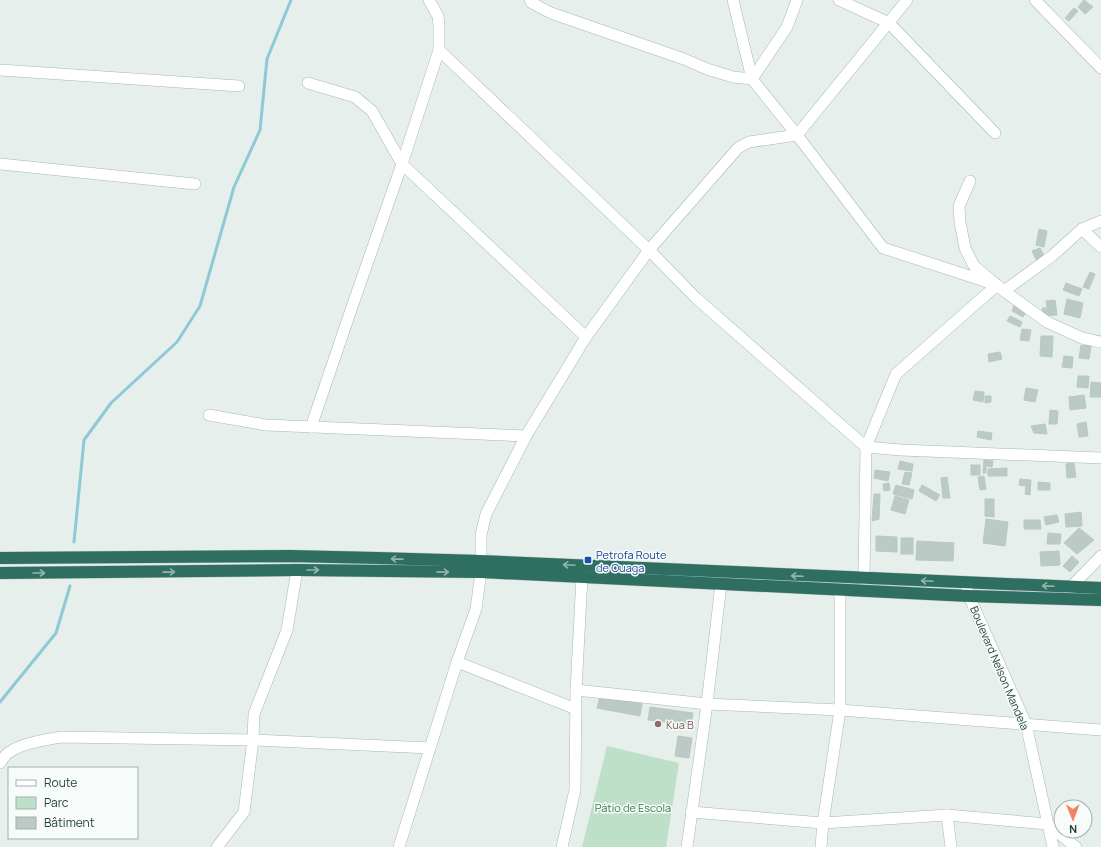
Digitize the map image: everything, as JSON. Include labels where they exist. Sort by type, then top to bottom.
[{"type":"highway","points":[[0,558],[290,556],[547,570],[864,578],[966,583],[1070,593],[1101,600]]},
{"type":"highway","points":[[0,573],[481,567]]},
{"type":"highway","points":[[547,570],[582,578],[969,596],[1070,593],[1101,588]]},
{"type":"street","points":[[311,427],[402,164],[439,50],[438,16],[429,0]]},
{"type":"street","points":[[530,0],[532,3],[551,13],[684,59],[707,69],[733,77],[752,79]]},
{"type":"street","points":[[733,0],[752,79],[797,135],[883,248],[1000,288]]},
{"type":"street","points":[[752,79],[787,27],[797,0]]},
{"type":"street","points":[[839,0],[889,23],[995,133]]},
{"type":"street","points":[[399,847],[457,662],[476,609],[481,567],[481,536],[486,514],[526,436],[586,337],[649,250],[738,148],[749,142],[797,135],[907,0]]},
{"type":"street","points":[[1035,0],[1101,68]]},
{"type":"street","points":[[439,50],[649,250],[696,298],[866,447],[901,450],[1101,458]]},
{"type":"street","points":[[0,70],[239,86]]},
{"type":"street","points":[[308,83],[355,97],[372,111],[402,164],[586,337]]},
{"type":"street","points":[[0,164],[195,184]]},
{"type":"street","points":[[970,181],[959,206],[960,222],[965,248],[974,266],[1000,288],[1047,322],[1082,338],[1101,342]]},
{"type":"street","points":[[864,578],[866,447],[896,374],[1000,288],[1052,256],[1082,229],[1101,221]]},
{"type":"street","points":[[1082,229],[1101,246]]},
{"type":"street","points":[[209,415],[266,426],[526,436]]},
{"type":"street","points":[[1070,593],[1101,556]]},
{"type":"street","points":[[218,847],[244,812],[253,740],[254,714],[287,630],[297,570]]},
{"type":"street","points":[[562,847],[575,790],[576,690],[582,578]]},
{"type":"street","name":"Boulevard Nelson Mandela","points":[[966,583],[969,596],[1026,724],[1053,847]]},
{"type":"street","points":[[687,847],[707,704],[721,584]]},
{"type":"street","points":[[821,847],[823,823],[840,710],[840,589]]},
{"type":"street","points":[[457,662],[576,709]]},
{"type":"street","points":[[576,690],[707,704],[840,710],[1101,730]]},
{"type":"street","points":[[0,763],[7,753],[18,748],[42,740],[61,738],[253,740],[430,748]]},
{"type":"street","points":[[691,812],[823,823],[947,815],[1048,824],[1076,847]]},
{"type":"street","points":[[947,815],[952,847]]},
{"type":"green space","name":"Pátio de Escola","points":[[607,746],[679,763],[666,847],[582,847]]},
{"type":"building","points":[[1084,0],[1093,7],[1085,14],[1078,7]]},
{"type":"building","points":[[1074,8],[1078,11],[1069,21],[1065,18]]},
{"type":"building","points":[[1039,229],[1047,231],[1044,247],[1036,245]]},
{"type":"building","points":[[1040,248],[1046,260],[1038,264],[1032,251]]},
{"type":"building","points":[[1090,272],[1095,274],[1089,289],[1083,287]]},
{"type":"building","points":[[1066,283],[1082,289],[1079,296],[1063,290]]},
{"type":"building","points":[[1067,299],[1083,303],[1080,318],[1064,314]]},
{"type":"building","points":[[1055,300],[1057,315],[1043,316],[1042,308],[1047,308],[1046,301]]},
{"type":"building","points":[[1014,306],[1026,312],[1023,317],[1012,311]]},
{"type":"building","points":[[1010,316],[1022,322],[1020,327],[1007,321]]},
{"type":"building","points":[[1022,329],[1031,330],[1029,341],[1020,340]]},
{"type":"building","points":[[1041,336],[1053,336],[1052,357],[1040,356]]},
{"type":"building","points":[[1081,345],[1091,346],[1089,359],[1079,358]]},
{"type":"building","points":[[1000,352],[1002,359],[989,362],[988,354]]},
{"type":"building","points":[[1064,356],[1073,357],[1072,368],[1062,367]]},
{"type":"building","points":[[1078,376],[1089,376],[1088,388],[1077,387]]},
{"type":"building","points":[[1091,382],[1101,383],[1101,397],[1090,397]]},
{"type":"building","points":[[1026,388],[1038,390],[1035,402],[1024,400]]},
{"type":"building","points":[[975,391],[984,392],[983,402],[973,400]]},
{"type":"building","points":[[1084,395],[1086,408],[1070,410],[1069,397]]},
{"type":"building","points":[[985,396],[991,396],[991,402],[985,403]]},
{"type":"building","points":[[1050,410],[1058,411],[1057,424],[1049,424]]},
{"type":"building","points":[[1086,422],[1088,436],[1079,437],[1077,424]]},
{"type":"building","points":[[1045,424],[1047,434],[1034,433],[1031,426]]},
{"type":"building","points":[[978,431],[992,433],[991,440],[977,437]]},
{"type":"building","points":[[984,460],[993,461],[992,467],[986,466],[986,473],[983,473]]},
{"type":"building","points":[[900,461],[913,464],[912,471],[898,469]]},
{"type":"building","points":[[1074,463],[1076,477],[1067,478],[1066,464]]},
{"type":"building","points":[[971,465],[980,465],[980,475],[971,475]]},
{"type":"building","points":[[1007,468],[1007,476],[988,476],[988,469]]},
{"type":"building","points":[[875,470],[890,472],[888,481],[874,478]]},
{"type":"building","points":[[905,472],[912,473],[909,485],[902,484]]},
{"type":"building","points":[[984,476],[986,489],[980,490],[978,477]]},
{"type":"building","points":[[947,477],[950,498],[943,498],[941,478]]},
{"type":"building","points":[[1020,479],[1031,480],[1030,495],[1025,494],[1026,486],[1019,485]]},
{"type":"building","points":[[1038,482],[1050,483],[1050,490],[1038,490]]},
{"type":"building","points":[[889,483],[890,490],[884,491],[883,484]]},
{"type":"building","points":[[896,485],[914,490],[912,499],[893,494]]},
{"type":"building","points":[[922,485],[940,495],[936,501],[919,491]]},
{"type":"building","points":[[874,494],[880,494],[879,519],[872,521]]},
{"type":"building","points":[[895,496],[909,500],[905,514],[891,510]]},
{"type":"building","points":[[985,499],[994,499],[994,517],[985,516]]},
{"type":"building","points":[[1081,512],[1082,526],[1066,527],[1065,514]]},
{"type":"building","points":[[1057,515],[1059,522],[1046,525],[1044,517]]},
{"type":"building","points":[[986,519],[1008,522],[1005,546],[983,543]]},
{"type":"building","points":[[1024,520],[1040,520],[1041,529],[1024,529]]},
{"type":"building","points":[[1079,528],[1094,540],[1077,554],[1064,543]]},
{"type":"building","points":[[1048,533],[1061,534],[1060,544],[1047,544]]},
{"type":"building","points":[[876,536],[897,537],[897,552],[876,551]]},
{"type":"building","points":[[901,538],[913,538],[913,554],[901,554]]},
{"type":"building","points":[[917,541],[954,543],[953,561],[916,560]]},
{"type":"building","points":[[1059,551],[1060,565],[1041,566],[1040,552]]},
{"type":"building","points":[[1072,556],[1079,562],[1070,572],[1063,566]]},
{"type":"building","points":[[600,696],[642,704],[640,716],[597,708]]},
{"type":"building","points":[[650,707],[693,713],[691,725],[648,720]]},
{"type":"building","points":[[678,736],[692,738],[689,758],[675,756]]},
{"type":"waterway","points":[[74,542],[84,440],[111,403],[177,342],[200,306],[234,187],[260,130],[267,59],[291,0]]},
{"type":"waterway","points":[[0,702],[56,633],[70,586]]},
{"type":"place","name":"Petrofa Route de Ouaga","points":[[588,560]]},
{"type":"place","name":"Kua B","points":[[658,724]]}]
